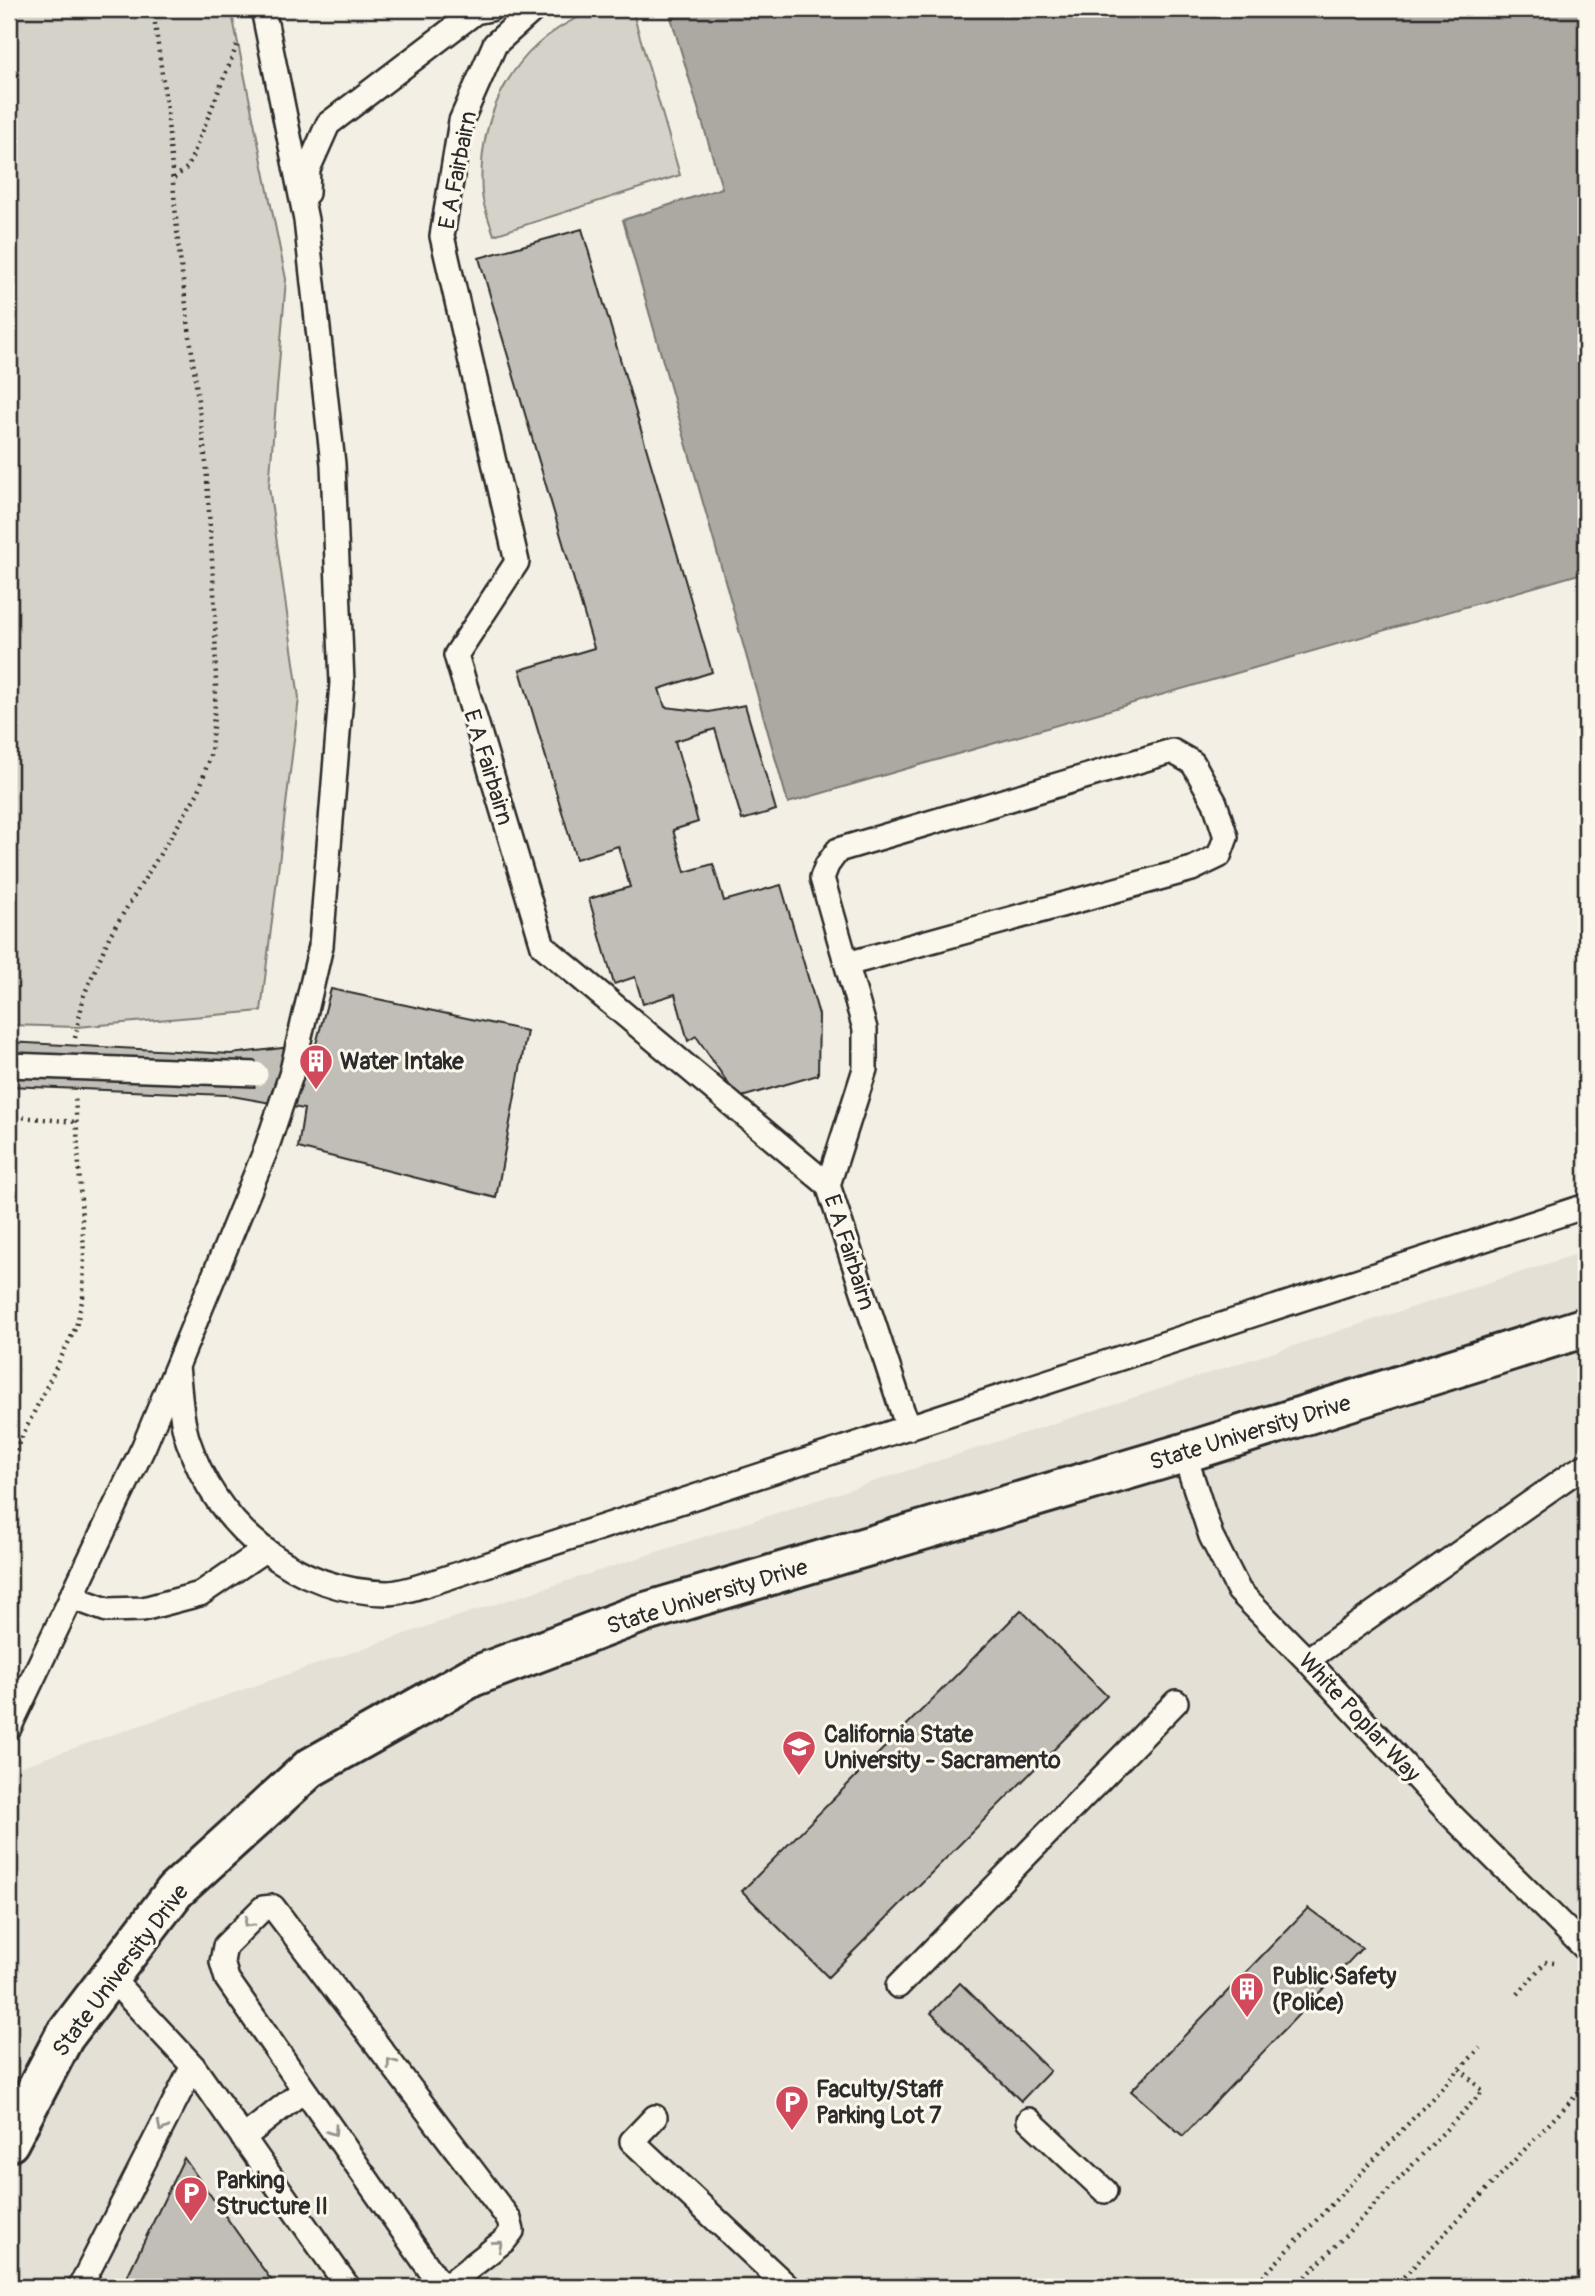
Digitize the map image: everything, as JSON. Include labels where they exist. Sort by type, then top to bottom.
[{"type":"street","name":"State University Drive","points":[[9,2142],[64,2037],[174,1891],[310,1768],[472,1677],[639,1614],[1184,1453],[1586,1327]]},
{"type":"lane","points":[[9,1728],[144,1446],[265,1152],[291,1075],[321,947],[342,682],[333,464],[306,220],[263,9]]},
{"type":"lane","points":[[306,220],[309,169],[328,124],[475,12],[490,9]]},
{"type":"lane","name":"E A Fairbairn","points":[[534,9],[495,44],[461,121],[442,236],[517,562],[456,655],[543,946],[828,1185],[908,1427]]},
{"type":"lane","points":[[828,1185],[865,1069],[865,1029],[822,878],[827,864],[838,850],[1172,751],[1193,762],[1216,803],[1226,837],[1219,856],[1192,869],[847,964]]},
{"type":"lane","points":[[9,1065],[291,1075]]},
{"type":"lane","points":[[177,1367],[187,1439],[211,1491],[233,1521],[263,1551],[302,1575],[345,1588],[389,1593],[435,1582],[1586,1206]]},
{"type":"lane","name":"White Poplar Way","points":[[1184,1453],[1211,1536],[1239,1591],[1448,1812],[1586,1949]]},
{"type":"lane","points":[[1307,1660],[1586,1466]]},
{"type":"lane","points":[[71,1597],[107,1610],[143,1609],[200,1594],[263,1551]]},
{"type":"lane","points":[[898,1986],[1176,1702]]},
{"type":"lane","points":[[273,1907],[509,2219],[512,2231],[505,2240],[444,2287],[227,1979],[222,1962],[225,1946],[263,1908],[273,1907]]},
{"type":"lane","points":[[110,1977],[193,2066],[348,2287]]},
{"type":"lane","points":[[80,2287],[193,2066]]},
{"type":"lane","points":[[243,2138],[304,2090]]},
{"type":"lane","points":[[655,2117],[632,2141],[788,2287]]},
{"type":"lane","points":[[1029,2120],[1105,2191]]},
{"type":"path","points":[[75,1047],[84,995],[110,935],[199,791],[211,752],[217,665],[206,463],[178,242],[167,110],[153,9]]},
{"type":"path","points":[[173,178],[188,167],[242,33]]},
{"type":"path","points":[[9,1463],[76,1327],[83,1297],[84,1254],[75,1083]]},
{"type":"path","points":[[9,1116],[76,1122]]},
{"type":"path","points":[[1518,1994],[1545,1962],[1560,1963]]},
{"type":"path","points":[[1253,2287],[1480,2048]]},
{"type":"path","points":[[1296,2287],[1483,2091],[1460,2069]]},
{"type":"path","points":[[1394,2287],[1586,2085]]},
{"type":"shaded area","points":[[9,9],[231,9],[286,279],[269,487],[299,698],[261,1011],[77,1027],[9,1025]]},
{"type":"shaded area","points":[[604,9],[623,9],[633,13],[680,175],[494,235],[483,199],[482,168],[491,118],[500,95],[512,73],[547,37],[581,16]]},
{"type":"shaded area","points":[[1586,9],[1586,572],[788,803],[623,220],[722,188],[669,11]]},
{"type":"shaded area","name":"California State University - Sacramento","points":[[1586,1251],[1586,2287],[9,2287],[9,1786],[16,1768],[431,1625]]},
{"type":"building","points":[[582,229],[712,672],[659,689],[665,707],[709,712],[745,705],[776,810],[742,820],[715,729],[675,741],[698,822],[673,830],[685,872],[713,864],[724,901],[781,885],[819,1015],[818,1075],[738,1098],[696,1036],[688,1041],[675,994],[643,1004],[635,977],[614,984],[589,899],[630,887],[618,846],[576,859],[520,670],[594,648],[479,258]]},
{"type":"building","name":"Water Intake","points":[[331,989],[527,1031],[496,1198],[298,1148],[304,1109],[226,1095],[9,1086],[9,1042],[231,1054],[316,1044]]},
{"type":"building","points":[[1021,1610],[1107,1696],[828,1977],[742,1891]]},
{"type":"building","name":"Public Safety (Police)","points":[[1308,1908],[1362,1948],[1183,2136],[1131,2091]]},
{"type":"building","points":[[960,1983],[1050,2071],[1021,2101],[931,2013]]},
{"type":"building","name":"Parking Structure II","points":[[184,2158],[276,2287],[122,2287]]},
{"type":"place","name":"Water Intake","points":[[316,1091]]},
{"type":"place","name":"California State University - Sacramento","points":[[799,1777]]},
{"type":"place","name":"Public Safety (Police)","points":[[1247,2019]]},
{"type":"place","name":"Faculty/Staff Parking Lot 7","points":[[792,2132]]},
{"type":"place","name":"Parking Structure II","points":[[191,2223]]}]
